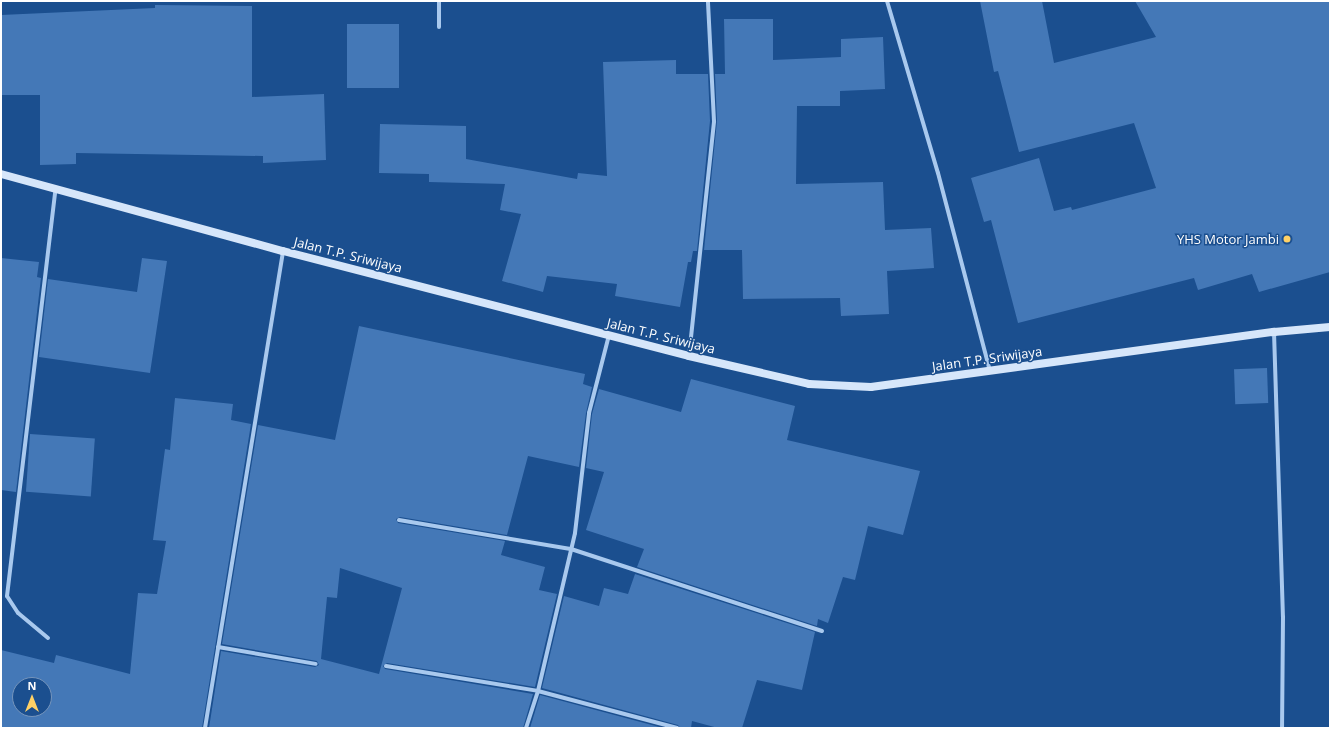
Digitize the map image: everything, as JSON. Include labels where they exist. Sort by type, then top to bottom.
[{"type":"main road","name":"Jalan T.P. Sriwijaya","points":[[1,174],[55,191],[282,251],[689,356],[809,384],[871,387],[1274,332],[1330,327]]},
{"type":"street","points":[[439,1],[439,27]]},
{"type":"street","points":[[689,356],[714,121],[708,1]]},
{"type":"street","points":[[887,1],[938,173],[990,371]]},
{"type":"street","points":[[48,638],[18,613],[7,596],[55,191]]},
{"type":"street","points":[[205,728],[282,251]]},
{"type":"street","points":[[1274,332],[1283,617],[1282,728]]},
{"type":"street","points":[[526,728],[538,691],[571,549],[589,413],[609,335]]},
{"type":"street","points":[[399,520],[571,549],[822,631]]},
{"type":"street","points":[[218,647],[316,664]]},
{"type":"street","points":[[386,666],[538,691],[677,728]]},
{"type":"building","points":[[980,1],[1042,1],[1054,63],[1156,37],[1135,1],[1330,1],[1330,272],[1259,292],[1252,274],[1198,290],[1194,278],[1018,323],[991,220],[984,222],[971,178],[1039,158],[1054,211],[1071,207],[1072,210],[1156,188],[1134,123],[1019,152],[998,71],[994,72]]},
{"type":"building","points":[[155,5],[252,6],[252,97],[324,94],[326,160],[263,163],[263,156],[76,153],[76,164],[40,165],[40,95],[1,95],[1,15],[155,8]]},
{"type":"building","points":[[724,19],[773,19],[773,60],[841,57],[841,39],[883,37],[885,89],[840,91],[840,106],[797,106],[796,184],[883,182],[885,230],[931,228],[934,268],[887,271],[889,314],[841,316],[840,298],[743,299],[742,250],[704,250],[717,121],[715,74],[725,74]]},
{"type":"building","points":[[347,24],[399,24],[399,88],[347,88]]},
{"type":"building","points":[[676,60],[676,74],[708,74],[710,121],[697,251],[693,251],[691,262],[688,262],[680,307],[615,296],[617,284],[547,276],[543,292],[502,281],[521,214],[500,210],[505,184],[429,182],[429,174],[379,173],[380,124],[466,126],[466,159],[577,179],[578,173],[607,176],[603,62]]},
{"type":"building","points":[[1,258],[39,262],[37,277],[41,278],[16,492],[1,490]]},
{"type":"building","points":[[142,258],[167,261],[150,373],[39,357],[48,279],[137,292]]},
{"type":"building","points":[[359,326],[585,374],[583,384],[592,387],[586,413],[579,467],[528,456],[507,535],[400,517],[396,519],[398,523],[505,541],[501,555],[545,567],[539,590],[557,594],[535,687],[387,663],[383,666],[385,669],[533,694],[523,728],[209,728],[221,651],[315,667],[319,665],[317,661],[222,644],[258,425],[335,440]],"holes":[[[340,568],[402,588],[379,674],[321,659],[327,597],[337,598]]]},
{"type":"building","points":[[1267,368],[1268,403],[1235,404],[1234,369]]},
{"type":"building","points":[[691,379],[795,406],[787,440],[920,471],[903,535],[868,526],[855,580],[843,577],[828,623],[818,619],[817,626],[637,567],[644,549],[586,530],[604,472],[586,468],[592,414],[599,389],[681,412]]},
{"type":"building","points":[[175,398],[233,404],[231,420],[251,424],[202,728],[1,728],[1,650],[54,663],[56,655],[130,674],[138,593],[157,594],[166,541],[153,540],[165,449],[170,450]]},
{"type":"building","points":[[30,434],[95,439],[91,496],[26,492]]},
{"type":"building","points":[[635,574],[815,632],[802,690],[757,680],[742,728],[718,728],[692,721],[691,728],[680,728],[678,725],[542,688],[564,596],[599,606],[604,588],[628,594]]},
{"type":"building","points":[[540,695],[663,728],[530,728]]},
{"type":"place","name":"YHS Motor Jambi","points":[[1287,239]]}]
